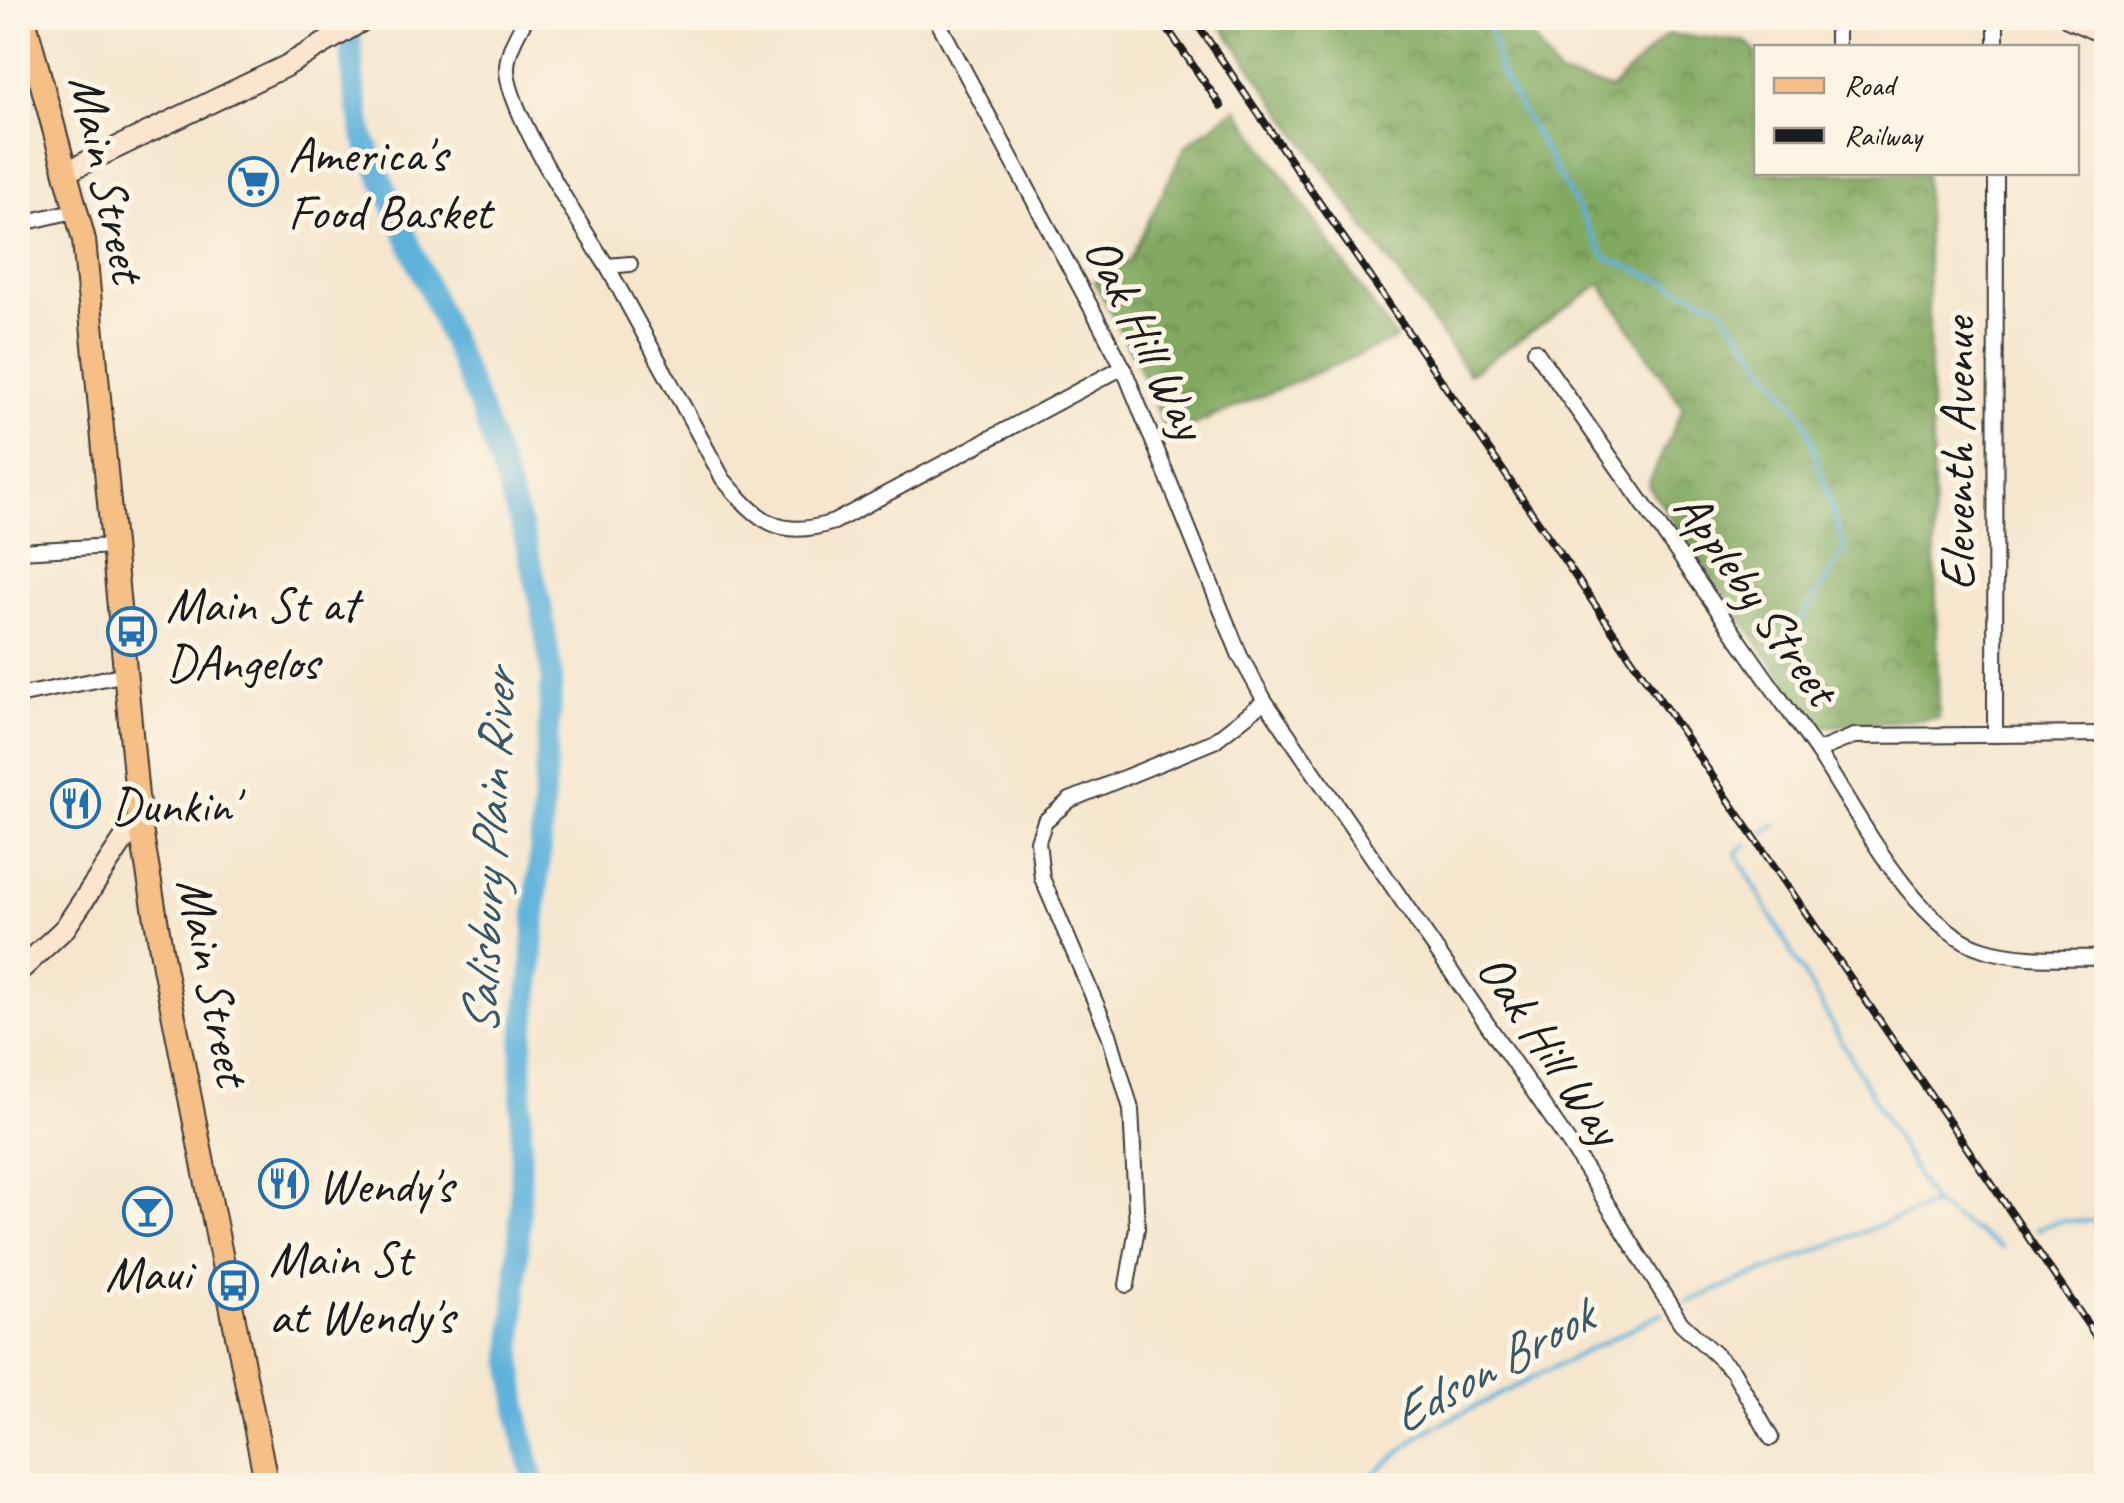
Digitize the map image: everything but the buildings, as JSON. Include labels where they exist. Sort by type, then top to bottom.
[{"type":"main road","name":"Main Street","points":[[24,18],[78,210],[92,302],[139,817],[267,1486]]},
{"type":"main road","points":[[68,171],[320,47],[366,18]]},
{"type":"main road","points":[[2070,18],[2106,34]]},
{"type":"main road","points":[[18,972],[65,928],[109,868],[139,817]]},
{"type":"main road","points":[[109,868],[123,857],[145,855]]},
{"type":"street","points":[[526,18],[512,44],[507,68],[510,88],[722,478],[746,506],[777,526],[803,532],[834,522],[1123,367]]},
{"type":"street","name":"Oak Hill Way","points":[[936,18],[1123,367],[1240,656],[1266,701],[1571,1146],[1681,1322],[1733,1371],[1772,1438]]},
{"type":"street","points":[[1837,18],[1837,45]]},
{"type":"street","points":[[1996,18],[1996,45]]},
{"type":"street","name":"Eleventh Avenue","points":[[1995,735],[1996,175]]},
{"type":"street","points":[[18,224],[78,210]]},
{"type":"street","points":[[607,266],[630,264]]},
{"type":"street","name":"Appleby Street","points":[[1534,350],[1817,750],[1854,736],[2106,734]]},
{"type":"street","points":[[18,551],[114,546]]},
{"type":"street","points":[[18,696],[126,674]]},
{"type":"street","points":[[1126,1285],[1137,1228],[1127,1091],[1109,1034],[1042,878],[1038,841],[1045,822],[1070,800],[1214,741],[1266,701]]},
{"type":"street","points":[[1817,750],[1906,887],[1940,926],[1985,950],[2106,958]]},
{"type":"green space","points":[[1216,18],[1519,18],[1559,76],[1611,89],[1667,34],[1747,42],[1754,50],[1754,175],[1925,175],[1939,718],[1817,727],[1648,485],[1683,408],[1601,284],[1469,374]]},
{"type":"green space","points":[[1237,108],[1396,339],[1168,436],[1136,360],[1094,281],[1129,261],[1186,145]]},
{"type":"waterway","name":"Salisbury Plain River","points":[[349,18],[354,90],[364,138],[480,407],[522,529],[541,604],[552,678],[531,978],[522,1047],[520,1216],[512,1359],[520,1424],[535,1486]]},
{"type":"waterway","points":[[1488,18],[1499,70],[1605,257],[1718,304],[1803,414],[1845,550],[1791,637]]},
{"type":"waterway","points":[[1764,833],[1777,824]]},
{"type":"waterway","points":[[1747,844],[1736,853],[1933,1204]]},
{"type":"waterway","name":"Edson Brook","points":[[1687,1302],[1933,1204],[2002,1248]]},
{"type":"waterway","name":"Edson Brook","points":[[2037,1229],[2059,1221],[2106,1221]]},
{"type":"waterway","name":"Edson Brook","points":[[1359,1486],[1423,1433],[1662,1313]]},
{"type":"railway","points":[[1160,18],[1221,106]]},
{"type":"railway","points":[[1193,18],[2106,1351]]},
{"type":"place","name":"America's Food Basket","points":[[253,182]]},
{"type":"place","name":"Main St at DAngelos","points":[[131,632]]},
{"type":"place","name":"Dunkin'","points":[[76,804]]},
{"type":"place","name":"Wendy's","points":[[283,1184]]},
{"type":"place","name":"Maui","points":[[148,1211]]},
{"type":"place","name":"Main St at Wendy's","points":[[234,1286]]}]
